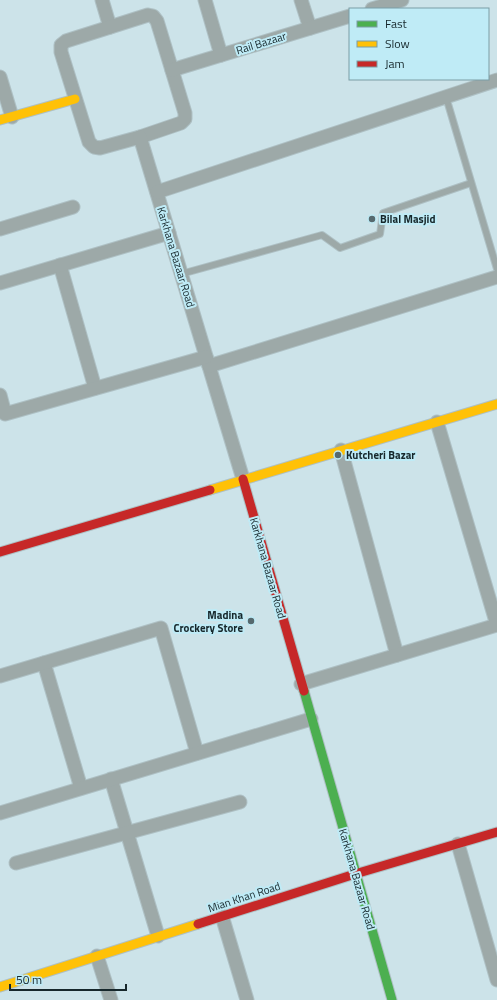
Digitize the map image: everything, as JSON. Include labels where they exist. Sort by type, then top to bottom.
[{"type":"street","points":[[102,0],[110,27]]},
{"type":"street","points":[[205,0],[221,55]]},
{"type":"street","points":[[301,0],[310,28]]},
{"type":"street","points":[[375,8],[398,1]]},
{"type":"street","points":[[148,15],[153,16],[157,21],[185,113],[185,119],[181,123],[140,137],[100,148],[94,147],[89,142],[61,52],[61,45],[66,41],[110,27],[148,15]]},
{"type":"street","name":"Rail Bazaar","points":[[172,70],[349,16]]},
{"type":"street","points":[[0,77],[6,118],[75,99]]},
{"type":"street","points":[[157,192],[497,80]]},
{"type":"street","name":"Karkhana Bazaar Road","points":[[140,137],[243,479],[392,1000]]},
{"type":"street","points":[[0,229],[73,207]]},
{"type":"street","points":[[0,283],[169,233]]},
{"type":"street","points":[[60,266],[95,388]]},
{"type":"street","points":[[0,395],[5,414],[95,388],[207,361],[497,277]]},
{"type":"street","points":[[0,552],[497,404]]},
{"type":"street","points":[[301,684],[497,625],[437,422]]},
{"type":"street","points":[[341,450],[397,655]]},
{"type":"street","points":[[0,676],[161,628],[197,753]]},
{"type":"street","points":[[44,663],[81,788]]},
{"type":"street","points":[[0,813],[311,719]]},
{"type":"street","points":[[111,779],[158,936]]},
{"type":"street","points":[[16,863],[240,802]]},
{"type":"street","name":"Mian Khan Road","points":[[0,987],[356,874],[497,832]]},
{"type":"street","points":[[458,844],[497,980]]},
{"type":"street","points":[[222,916],[247,1000]]},
{"type":"street","points":[[97,956],[111,1000]]},
{"type":"lane","points":[[446,97],[497,269]]},
{"type":"lane","points":[[182,274],[322,235],[340,248],[380,234],[383,213],[471,183]]},
{"type":"traffic: fast","points":[[304,691],[392,1000]]},
{"type":"traffic: slow","points":[[0,120],[75,99]]},
{"type":"traffic: slow","points":[[210,490],[497,404]]},
{"type":"traffic: slow","points":[[0,987],[198,924]]},
{"type":"traffic: jam","points":[[243,479],[304,691]]},
{"type":"traffic: jam","points":[[0,552],[210,490]]},
{"type":"traffic: jam","points":[[198,924],[355,874],[497,832]]},
{"type":"place","name":"Bilal Masjid","points":[[372,219]]},
{"type":"place","name":"Kutcheri Bazar","points":[[338,455]]},
{"type":"place","name":"Madina Crockery Store","points":[[251,621]]}]
